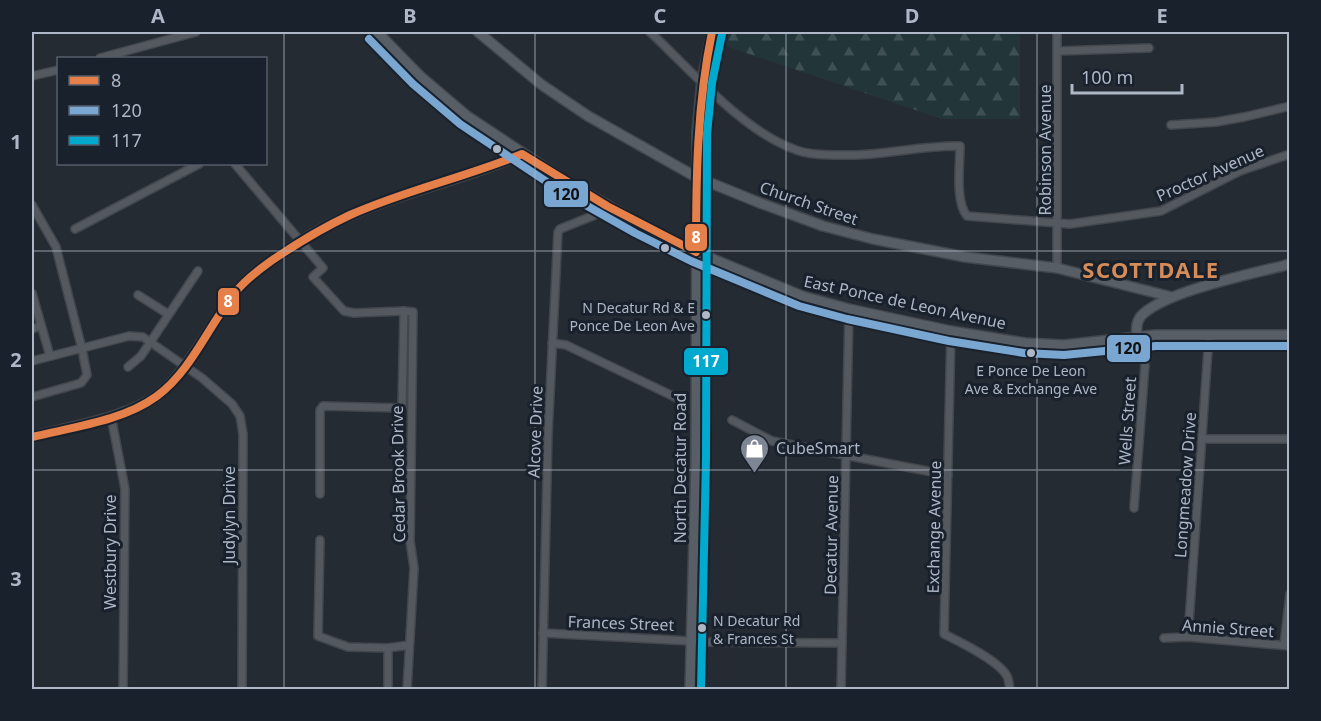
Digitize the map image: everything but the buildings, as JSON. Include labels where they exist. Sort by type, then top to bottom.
[{"type":"main road","name":"East Ponce de Leon Avenue","points":[[377,32],[441,95],[483,128],[522,154],[607,206],[696,252],[801,296],[951,331],[1024,343],[1056,345],[1137,336],[1290,334]]},
{"type":"main road","name":"Church Street","points":[[478,32],[542,85],[612,131],[696,177],[824,226],[873,239],[965,257],[1057,268],[1172,297]]},
{"type":"main road","name":"North Decatur Road","points":[[690,690],[696,475],[697,133],[702,81],[712,32]]},
{"type":"main road","points":[[32,437],[138,407],[158,395],[184,366],[235,292],[261,268],[301,241],[360,211],[522,154]]},
{"type":"main road","points":[[1137,336],[1138,320],[1143,314],[1172,297],[1290,264]]},
{"type":"street","points":[[104,57],[196,32]]},
{"type":"street","points":[[650,32],[702,81]]},
{"type":"street","name":"Robinson Avenue","points":[[1057,32],[1057,268]]},
{"type":"street","points":[[1058,51],[1149,48]]},
{"type":"street","points":[[32,76],[57,70]]},
{"type":"street","name":"Proctor Avenue","points":[[702,81],[719,99],[747,122],[773,140],[793,149],[818,154],[853,155],[960,146],[960,197],[967,216],[1058,224],[1161,211],[1240,171],[1290,154]]},
{"type":"street","points":[[1171,125],[1234,119],[1290,106]]},
{"type":"street","points":[[75,230],[197,165]]},
{"type":"street","points":[[236,165],[323,268],[313,276],[344,311],[354,313],[404,311]]},
{"type":"street","points":[[32,205],[56,247],[87,375],[81,383],[32,397]]},
{"type":"street","name":"Alcove Drive","points":[[542,690],[546,486],[558,232],[560,229],[595,215],[607,206]]},
{"type":"street","points":[[128,367],[141,356],[198,271]]},
{"type":"street","points":[[32,293],[50,356]]},
{"type":"street","points":[[138,295],[168,314]]},
{"type":"street","name":"Decatur Avenue","points":[[841,690],[849,309]]},
{"type":"street","name":"Cedar Brook Drive","points":[[320,494],[320,410],[323,406],[402,408],[404,311],[412,312],[410,541],[414,559],[407,690]]},
{"type":"street","points":[[32,328],[41,326]]},
{"type":"street","name":"Exchange Avenue","points":[[951,331],[944,634],[969,646],[996,666],[1007,676],[1010,690]]},
{"type":"street","name":"Longmeadow Drive","points":[[1188,638],[1209,335]]},
{"type":"street","points":[[32,361],[129,336],[143,337],[150,342]]},
{"type":"street","name":"Wells Street","points":[[1134,508],[1144,365],[1137,336]]},
{"type":"street","name":"Judylyn Drive","points":[[150,342],[202,378],[232,404],[240,416],[243,434],[242,690]]},
{"type":"street","points":[[552,343],[566,345],[679,399]]},
{"type":"street","points":[[402,408],[410,408]]},
{"type":"street","name":"Westbury Drive","points":[[111,416],[125,489],[123,690]]},
{"type":"street","points":[[732,420],[772,441],[948,475]]},
{"type":"street","points":[[1202,439],[1290,439]]},
{"type":"street","points":[[320,540],[318,636],[348,646],[388,648],[409,645]]},
{"type":"street","points":[[1287,646],[1290,594]]},
{"type":"street","name":"Frances Street","points":[[543,633],[709,642],[842,643]]},
{"type":"street","name":"Annie Street","points":[[1164,638],[1287,646]]},
{"type":"street","points":[[387,690],[388,648]]},
{"type":"green space","points":[[714,32],[1020,32],[1020,119],[942,119],[711,41]]},
{"type":"transit line","name":"8","points":[[32,437],[129,412],[157,396],[180,374],[242,285],[271,261],[309,236],[371,206],[522,154],[607,206],[696,252],[700,114],[712,32]]},
{"type":"transit line","name":"117","points":[[701,690],[706,459],[707,134],[712,83],[722,34]]},
{"type":"transit line","name":"120","points":[[369,39],[413,84],[460,124],[559,190],[635,233],[691,261],[799,306],[949,341],[1024,353],[1064,355],[1156,346],[1290,346]]},
{"type":"place","name":"N Decatur Rd & E Ponce De Leon Ave","points":[[706,315]]},
{"type":"place","name":"E Ponce De Leon Ave & Exchange Ave","points":[[1031,353]]},
{"type":"place","name":"CubeSmart","points":[[755,474]]},
{"type":"place","name":"N Decatur Rd & Frances St","points":[[702,628]]},
{"type":"district","name":"SCOTTDALE","points":[[1151,269]]}]
